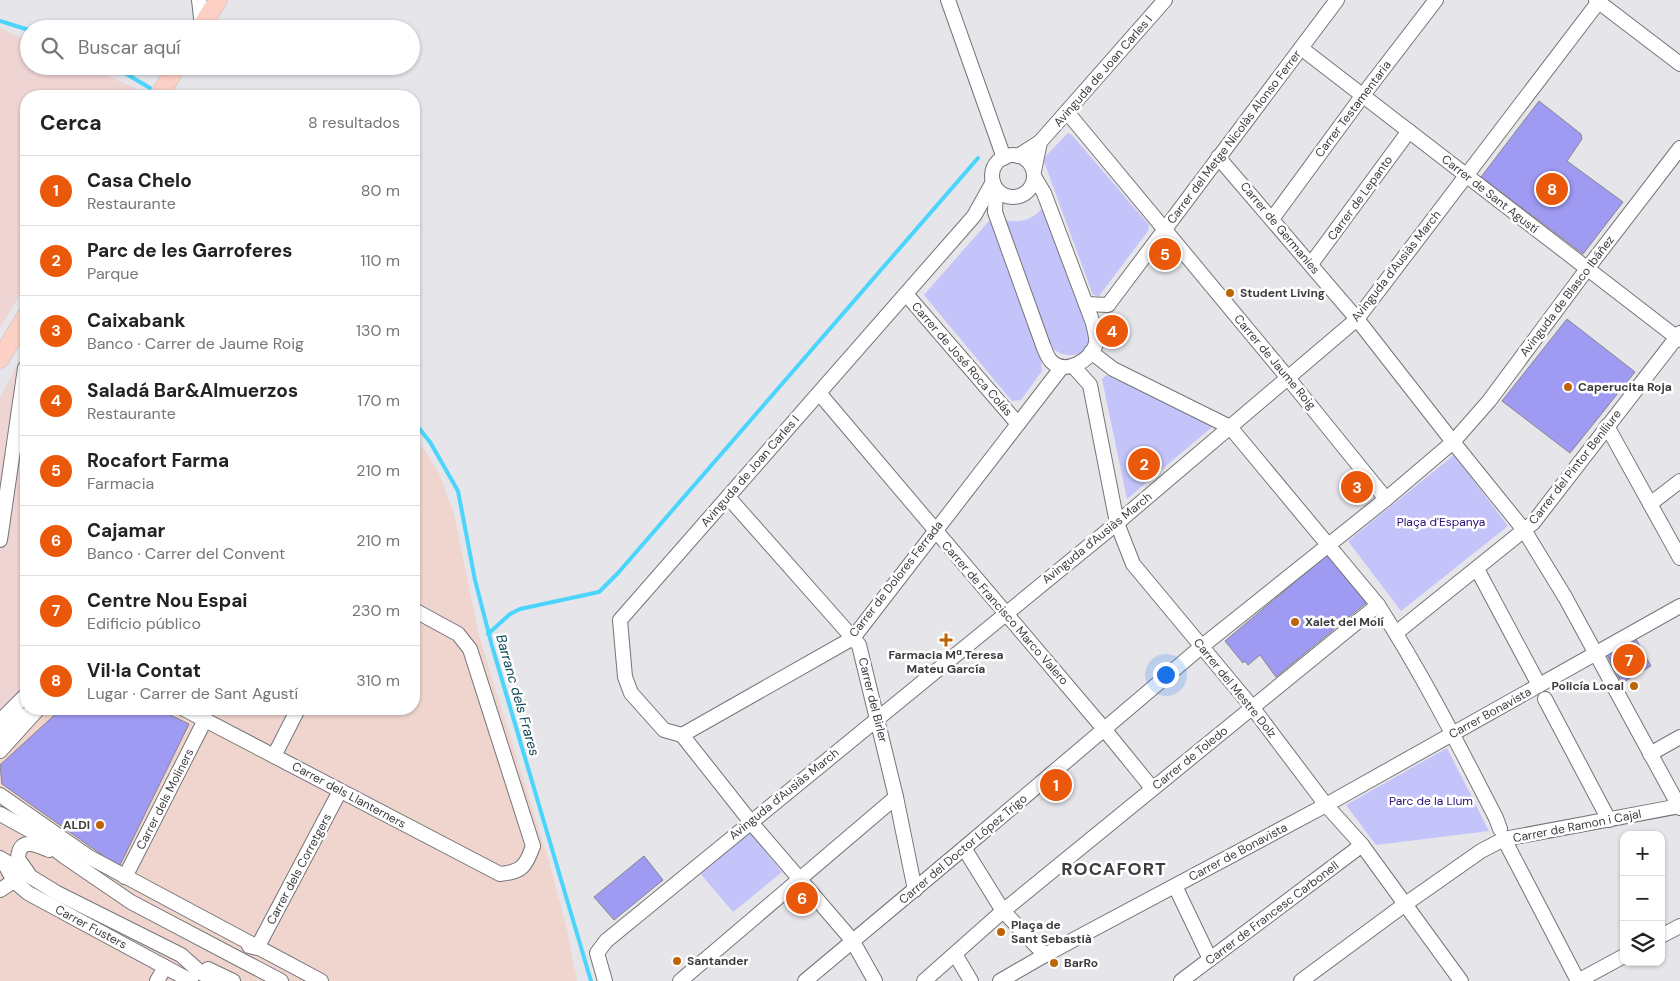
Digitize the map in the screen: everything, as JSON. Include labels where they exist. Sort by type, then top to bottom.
[{"type":"main road","points":[[205,20],[218,0]]},
{"type":"main road","points":[[162,90],[171,75]]},
{"type":"main road","points":[[0,359],[20,326]]},
{"type":"street","points":[[199,0],[200,20]]},
{"type":"street","points":[[948,0],[1011,157]]},
{"type":"street","name":"Avinguda de Joan Carles I","points":[[1011,157],[1040,142],[1165,0]]},
{"type":"street","name":"Carrer del Metge Nicolàs Alonso Ferrer","points":[[1086,304],[1108,305],[1337,0]]},
{"type":"street","name":"Carrer Testamentaria","points":[[1272,219],[1436,0]]},
{"type":"street","points":[[1598,1],[1680,64]]},
{"type":"street","name":"Avinguda d'Ausiàs March","points":[[605,981],[597,953],[606,941],[1117,523],[1358,320],[1598,1]]},
{"type":"street","name":"Carrer de Sant Agustí","points":[[1301,48],[1587,269],[1679,337]]},
{"type":"street","name":"Carrer de Jaume Roig","points":[[1067,112],[1386,499]]},
{"type":"street","name":"Carrer de Lepanto","points":[[1311,264],[1409,131]]},
{"type":"street","points":[[994,185],[999,193],[1009,197],[1016,198],[1027,193],[1032,187],[1040,142]]},
{"type":"street","name":"Avinguda de Blasco Ibáñez","points":[[1453,442],[1489,401],[1680,148]]},
{"type":"street","name":"Carrer de Germanies","points":[[1218,156],[1358,320],[1453,442]]},
{"type":"street","points":[[995,208],[993,170],[995,166],[999,160],[1011,157],[1026,159],[1031,164],[1044,193],[1093,323],[1096,342],[1092,352],[1113,370],[1230,427],[1378,606],[1396,633],[1496,818],[1502,834],[1578,981],[1620,958]]},
{"type":"street","name":"Avinguda de Joan Carles I","points":[[682,735],[664,730],[631,693],[625,676],[620,620],[974,216],[994,185]]},
{"type":"street","name":"Avinguda de Joan Carles I","points":[[974,216],[1016,198]]},
{"type":"street","name":"Carrer del Mestre Dolz","points":[[995,208],[1044,348],[1052,362],[1068,366],[1090,385],[1117,523],[1133,564],[1252,707],[1326,805],[1362,845],[1461,981]]},
{"type":"street","name":"Carrer de José Roca Colás","points":[[906,294],[1018,424]]},
{"type":"street","name":"Carrer del Pintor Benlliure","points":[[1524,530],[1532,523],[1679,337]]},
{"type":"street","name":"Carrer de Dolores Ferrada","points":[[682,735],[853,638],[1018,424],[1068,366],[1092,352]]},
{"type":"street","name":"Carrer de Francisco Marco Valero","points":[[819,393],[1152,788]]},
{"type":"street","points":[[0,533],[20,401]]},
{"type":"street","points":[[1607,426],[1680,558]]},
{"type":"street","points":[[1328,544],[1386,499],[1453,442],[1524,530],[1565,598],[1680,807]]},
{"type":"street","points":[[1650,504],[1680,481]]},
{"type":"street","name":"Carrer del Birler","points":[[728,497],[859,645],[896,797],[915,890]]},
{"type":"street","points":[[1396,633],[1524,530]]},
{"type":"street","name":"Carrer del Doctor López Trigo","points":[[805,981],[1201,647],[1328,544]]},
{"type":"street","points":[[1477,569],[1539,685]]},
{"type":"street","name":"Carrer de Toledo","points":[[1003,911],[1378,606]]},
{"type":"street","name":"Carrer Bonavista","points":[[1326,805],[1680,606]]},
{"type":"street","name":"Carrer dels Llanterners","points":[[195,715],[500,874],[515,873],[527,861],[533,846],[470,649],[458,634],[420,613]]},
{"type":"street","points":[[1545,699],[1609,820]]},
{"type":"street","points":[[0,721],[20,701]]},
{"type":"street","points":[[0,735],[25,715]]},
{"type":"street","points":[[0,751],[33,715]]},
{"type":"street","points":[[274,756],[295,715]]},
{"type":"street","name":"Carrer dels Moliners","points":[[124,877],[205,720]]},
{"type":"street","points":[[682,735],[751,821],[852,940],[874,981]]},
{"type":"street","points":[[1650,754],[1680,737]]},
{"type":"street","name":"Carrer dels Corretgers","points":[[257,948],[340,791]]},
{"type":"street","name":"Carrer Fusters","points":[[0,795],[89,857]]},
{"type":"street","points":[[680,981],[896,797]]},
{"type":"street","name":"Carrer de Bonavista","points":[[1045,956],[1326,805]]},
{"type":"street","name":"Carrer de Ramon i Cajal","points":[[1301,981],[1502,834],[1609,820],[1680,807]]},
{"type":"street","name":"Carrer Fusters","points":[[0,814],[89,857],[321,981]]},
{"type":"street","name":"Carrer Fusters","points":[[31,830],[131,902],[281,981]]},
{"type":"street","name":"Carrer Fusters","points":[[32,878],[18,859],[21,848],[26,844],[32,843],[66,857]]},
{"type":"street","name":"Carrer de Francesc Carbonell","points":[[1181,981],[1362,845]]},
{"type":"street","points":[[964,848],[1003,911],[1045,956],[1000,981]]},
{"type":"street","name":"Carrer Fusters","points":[[2,859],[57,893],[181,955],[201,973],[216,981]]},
{"type":"street","name":"Carrer Fusters","points":[[2,859],[14,881],[28,893],[191,981]]},
{"type":"street","points":[[0,890],[14,881]]},
{"type":"street","points":[[1175,886],[1210,959]]},
{"type":"street","points":[[924,981],[1003,911]]},
{"type":"street","points":[[1665,934],[1680,926]]},
{"type":"street","name":"Carrer Fusters","points":[[193,934],[210,934],[257,948]]},
{"type":"street","points":[[956,954],[971,981]]},
{"type":"street","points":[[181,955],[232,981]]},
{"type":"street","points":[[157,981],[165,967]]},
{"type":"shaded area","points":[[0,28],[20,37],[20,75],[107,75],[140,90],[20,90],[20,294],[0,328]]},
{"type":"shaded area","points":[[20,360],[20,705],[0,711],[0,398]]},
{"type":"shaded area","points":[[420,443],[438,471],[454,514],[479,636],[548,858],[566,925],[577,981],[0,981],[0,736],[20,711],[20,715],[420,715]]},
{"type":"green space","points":[[1068,133],[1072,135],[1149,225],[1148,231],[1099,296],[1093,295],[1043,159]]},
{"type":"green space","points":[[1045,204],[1090,328],[1089,344],[1082,353],[1077,355],[1066,355],[1051,347],[1004,220],[1022,221],[1033,217]]},
{"type":"green space","points":[[991,221],[1041,361],[1042,371],[1021,400],[1012,401],[924,295],[988,222]]},
{"type":"green space","points":[[1106,375],[1211,424],[1212,427],[1127,499],[1102,379]]},
{"type":"green space","name":"Plaça d'Espanya","points":[[1454,455],[1508,526],[1401,611],[1348,541]]},
{"type":"green space","name":"Parc de la Llum","points":[[1447,748],[1489,831],[1376,845],[1346,805]]},
{"type":"green space","points":[[749,832],[782,872],[733,912],[699,872]]},
{"type":"building","points":[[1539,101],[1581,134],[1582,139],[1567,161],[1623,202],[1583,254],[1481,177]]},
{"type":"building","name":"Caperucita Roja","points":[[1567,319],[1635,372],[1570,453],[1502,401]]},
{"type":"building","name":"Xalet del Molí","points":[[1327,555],[1366,603],[1276,677],[1260,655],[1248,665],[1245,661],[1243,663],[1225,641]]},
{"type":"building","points":[[1636,639],[1651,666],[1622,683],[1607,655]]},
{"type":"building","name":"ALDI","points":[[54,715],[170,715],[189,724],[119,867],[2,784],[0,765]]},
{"type":"building","points":[[644,856],[663,880],[614,920],[594,897]]},
{"type":"waterway","name":"Barranc dels Frares","points":[[0,21],[20,27]]},
{"type":"waterway","name":"Barranc dels Frares","points":[[128,75],[150,88]]},
{"type":"waterway","points":[[488,634],[510,614],[520,609],[599,592],[618,573],[978,158]]},
{"type":"waterway","name":"Barranc dels Frares","points":[[420,430],[430,442],[458,491],[475,580],[492,646],[591,981]]},
{"type":"place","name":"Vil·la Contat","points":[[1552,189]]},
{"type":"place","name":"Rocafort Farma","points":[[1165,254]]},
{"type":"place","name":"Student Living","points":[[1230,293]]},
{"type":"place","name":"Saladá Bar&Almuerzos","points":[[1112,331]]},
{"type":"place","name":"Caperucita Roja","points":[[1568,387]]},
{"type":"place","name":"Parc de les Garroferes","points":[[1144,464]]},
{"type":"place","name":"Caixabank","points":[[1357,487]]},
{"type":"place","name":"Xalet del Molí","points":[[1295,622]]},
{"type":"place","name":"Farmacia Mª Teresa Mateu García","points":[[946,640]]},
{"type":"place","name":"Centre Nou Espai","points":[[1629,660]]},
{"type":"place","name":"Policía Local","points":[[1634,686]]},
{"type":"place","name":"Casa Chelo","points":[[1056,785]]},
{"type":"place","name":"ALDI","points":[[100,825]]},
{"type":"place","name":"Cajamar","points":[[802,898]]},
{"type":"place","name":"Plaça de Sant Sebastià","points":[[1001,932]]},
{"type":"place","name":"Santander","points":[[677,961]]},
{"type":"place","name":"BarRo","points":[[1054,963]]},
{"type":"district","name":"ROCAFORT","points":[[1114,869]]}]
